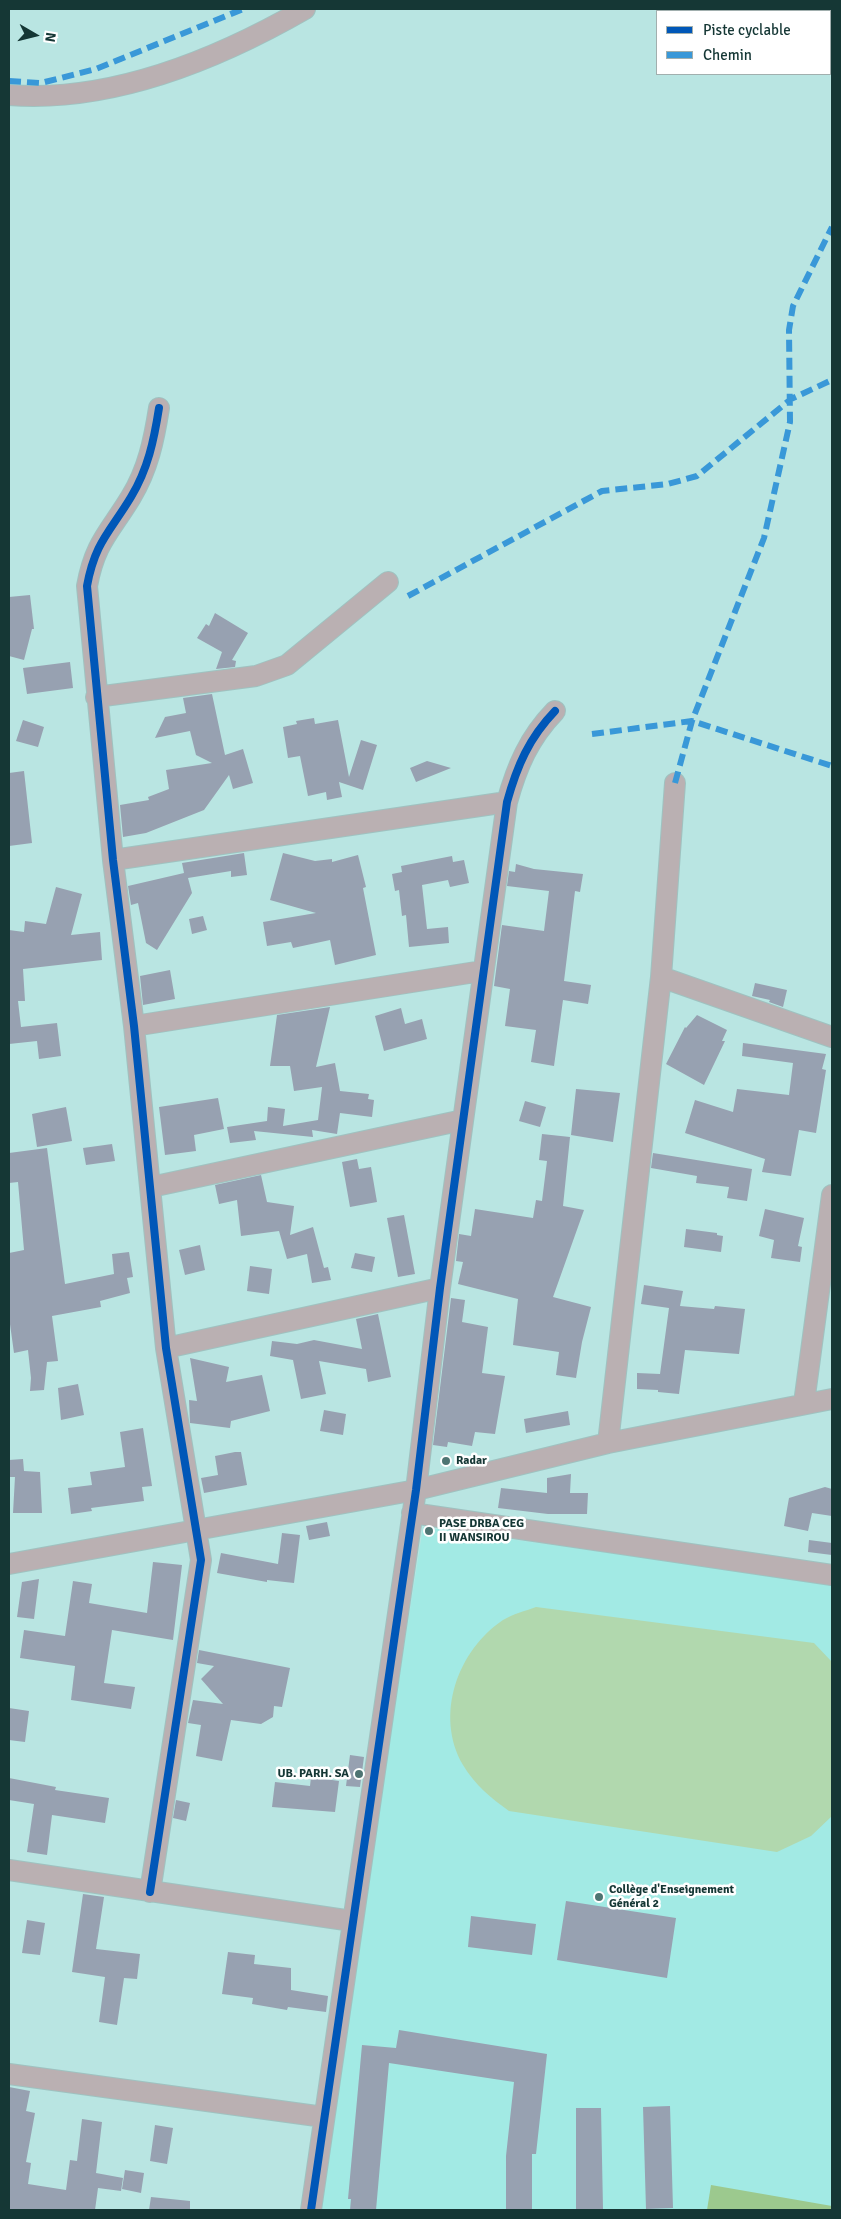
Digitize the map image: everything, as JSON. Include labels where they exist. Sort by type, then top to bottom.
[{"type":"street","points":[[9,95],[30,97],[76,94],[134,82],[202,59],[275,26],[305,9]]},
{"type":"street","points":[[150,1892],[200,1582],[201,1560],[166,1348],[134,1026],[113,860],[96,697],[87,586],[91,562],[98,545],[132,497],[144,471],[153,444],[158,408]]},
{"type":"street","points":[[96,697],[256,676],[273,671],[287,665],[388,582]]},
{"type":"street","points":[[311,2210],[416,1490],[440,1288],[482,971],[507,802],[515,771],[525,748],[540,726],[555,711]]},
{"type":"street","points":[[608,1443],[661,977],[675,783]]},
{"type":"street","points":[[113,860],[507,802]]},
{"type":"street","points":[[134,1026],[482,971]]},
{"type":"street","points":[[661,977],[832,1037]]},
{"type":"street","points":[[151,1187],[463,1120]]},
{"type":"street","points":[[804,1403],[832,1195]]},
{"type":"street","points":[[166,1348],[440,1288]]},
{"type":"street","points":[[9,1564],[416,1490],[608,1443],[832,1399]]},
{"type":"street","points":[[412,1513],[832,1574]]},
{"type":"street","points":[[9,1870],[352,1921]]},
{"type":"street","points":[[9,2074],[324,2116]]},
{"type":"shaded area","name":"Collège d'Enseignement Général 2","points":[[423,1527],[832,1584],[832,2210],[315,2210]]},
{"type":"green space","points":[[536,1607],[814,1643],[832,1662],[832,1816],[811,1836],[777,1852],[509,1811],[484,1791],[463,1765],[455,1746],[451,1725],[451,1705],[455,1685],[463,1666],[474,1648],[487,1633],[503,1620]]},
{"type":"green space","points":[[711,2185],[832,2206],[832,2210],[707,2210]]},
{"type":"building","points":[[30,595],[34,629],[32,629],[24,660],[9,656],[9,597]]},
{"type":"building","points":[[215,613],[248,633],[232,660],[236,661],[235,667],[216,669],[222,652],[197,638],[206,624],[209,626]]},
{"type":"building","points":[[70,662],[73,688],[27,694],[23,668]]},
{"type":"building","points":[[212,694],[225,755],[243,749],[253,783],[233,789],[229,775],[204,810],[146,833],[123,837],[120,805],[149,800],[148,797],[169,789],[166,770],[212,763],[196,755],[190,731],[155,738],[165,717],[186,713],[183,698]]},
{"type":"building","points":[[314,718],[315,724],[338,720],[349,777],[361,740],[377,745],[363,790],[339,782],[342,797],[327,800],[326,792],[308,796],[300,756],[288,758],[283,727],[297,724],[296,721]]},
{"type":"building","points":[[23,720],[44,727],[38,747],[16,741]]},
{"type":"building","points":[[427,761],[451,768],[416,782],[410,768]]},
{"type":"building","points":[[24,771],[32,843],[9,846],[9,773]]},
{"type":"building","points":[[244,853],[247,875],[231,877],[231,871],[188,878],[192,893],[157,950],[146,943],[138,903],[131,905],[128,886],[184,873],[182,863]]},
{"type":"building","points":[[283,853],[315,861],[332,859],[332,862],[358,855],[366,887],[363,888],[376,955],[335,965],[330,940],[293,948],[291,942],[267,946],[263,922],[316,913],[270,900]]},
{"type":"building","points":[[452,856],[453,862],[464,860],[469,883],[450,887],[448,880],[422,885],[427,929],[448,927],[449,943],[409,947],[406,915],[402,916],[399,890],[395,891],[392,874],[402,872],[401,866]]},
{"type":"building","points":[[516,864],[534,869],[583,874],[580,892],[575,891],[564,981],[591,985],[588,1004],[563,1000],[554,1066],[531,1062],[536,1030],[505,1026],[510,989],[494,986],[502,925],[544,931],[549,891],[507,886],[509,871],[515,872]]},
{"type":"building","points":[[56,887],[82,894],[71,935],[100,932],[102,960],[23,969],[25,1001],[18,1001],[21,1027],[57,1023],[61,1056],[39,1059],[37,1041],[9,1044],[9,930],[24,932],[25,921],[46,924]]},
{"type":"building","points":[[203,916],[207,930],[192,934],[189,919]]},
{"type":"building","points":[[170,970],[175,999],[143,1005],[140,976]]},
{"type":"building","points":[[755,983],[787,990],[783,1007],[769,1002],[770,1000],[752,996]]},
{"type":"building","points":[[330,1007],[316,1067],[335,1063],[340,1091],[369,1094],[368,1099],[374,1100],[372,1117],[340,1113],[337,1134],[312,1130],[313,1137],[254,1131],[256,1140],[230,1143],[227,1127],[267,1121],[268,1107],[285,1109],[283,1126],[318,1120],[322,1087],[294,1091],[290,1066],[270,1066],[277,1015]]},
{"type":"building","points":[[401,1008],[405,1024],[422,1019],[427,1039],[384,1051],[375,1016]]},
{"type":"building","points":[[697,1015],[727,1030],[722,1041],[725,1041],[704,1085],[666,1064],[685,1027]]},
{"type":"building","points":[[743,1043],[826,1054],[822,1069],[826,1070],[816,1133],[799,1130],[791,1176],[762,1172],[765,1159],[685,1133],[695,1100],[733,1112],[737,1089],[789,1095],[793,1063],[742,1056]]},
{"type":"building","points":[[576,1089],[620,1093],[613,1142],[571,1135]]},
{"type":"building","points":[[218,1098],[224,1129],[194,1135],[196,1151],[165,1155],[159,1107]]},
{"type":"building","points":[[525,1101],[546,1107],[540,1127],[519,1121]]},
{"type":"building","points":[[66,1107],[72,1141],[37,1147],[32,1114]]},
{"type":"building","points":[[542,1134],[570,1137],[563,1206],[584,1210],[553,1297],[591,1307],[582,1342],[576,1378],[556,1375],[559,1352],[513,1345],[518,1299],[458,1284],[463,1262],[456,1261],[459,1234],[471,1236],[475,1209],[533,1218],[536,1200],[542,1201],[547,1161],[539,1160]]},
{"type":"building","points":[[112,1144],[115,1161],[86,1165],[83,1148]]},
{"type":"building","points":[[47,1148],[65,1284],[114,1274],[112,1254],[129,1252],[133,1277],[127,1278],[130,1293],[100,1301],[101,1307],[52,1316],[58,1361],[47,1362],[44,1390],[30,1391],[31,1378],[28,1350],[14,1353],[9,1317],[9,1253],[24,1250],[18,1182],[9,1183],[9,1153]]},
{"type":"building","points":[[653,1153],[752,1169],[747,1201],[727,1198],[729,1187],[696,1183],[697,1176],[651,1168]]},
{"type":"building","points":[[357,1159],[359,1169],[371,1167],[377,1202],[350,1207],[342,1162]]},
{"type":"building","points":[[261,1175],[267,1202],[294,1206],[290,1235],[313,1227],[324,1268],[328,1267],[331,1280],[312,1283],[307,1254],[287,1259],[279,1231],[241,1236],[237,1200],[219,1204],[215,1185]]},
{"type":"building","points":[[765,1209],[804,1218],[798,1246],[802,1247],[800,1262],[771,1258],[774,1240],[759,1236]]},
{"type":"building","points":[[404,1215],[415,1274],[398,1277],[387,1218]]},
{"type":"building","points":[[686,1229],[717,1233],[717,1235],[723,1236],[721,1252],[684,1247]]},
{"type":"building","points":[[200,1245],[205,1270],[185,1275],[179,1250]]},
{"type":"building","points":[[355,1253],[375,1257],[372,1272],[351,1268]]},
{"type":"building","points":[[250,1266],[272,1269],[269,1294],[247,1291]]},
{"type":"building","points":[[644,1285],[683,1291],[680,1306],[714,1309],[715,1306],[745,1309],[739,1354],[685,1350],[679,1394],[637,1389],[637,1373],[660,1374],[669,1308],[641,1304]]},
{"type":"building","points":[[451,1298],[465,1300],[462,1322],[488,1327],[482,1373],[505,1376],[495,1434],[475,1432],[472,1446],[448,1442],[447,1447],[433,1445]]},
{"type":"building","points":[[378,1314],[391,1377],[368,1382],[366,1369],[319,1361],[326,1394],[301,1399],[293,1360],[270,1356],[272,1341],[297,1344],[314,1340],[362,1349],[356,1319]]},
{"type":"building","points":[[190,1358],[229,1367],[226,1382],[262,1375],[270,1411],[231,1421],[230,1428],[190,1423],[189,1400],[197,1401]]},
{"type":"building","points":[[78,1384],[84,1415],[61,1420],[58,1388]]},
{"type":"building","points":[[324,1410],[346,1414],[343,1435],[320,1431]]},
{"type":"building","points":[[568,1411],[570,1425],[526,1433],[524,1419]]},
{"type":"building","points":[[143,1428],[152,1486],[142,1487],[144,1501],[91,1508],[92,1511],[71,1514],[68,1488],[92,1485],[90,1472],[125,1467],[120,1432]]},
{"type":"building","points":[[241,1452],[247,1485],[204,1493],[201,1478],[218,1475],[215,1456]]},
{"type":"building","points":[[23,1459],[24,1471],[40,1472],[42,1513],[13,1513],[15,1477],[9,1477],[9,1460]]},
{"type":"building","points":[[571,1474],[570,1493],[588,1493],[587,1514],[548,1514],[498,1508],[501,1488],[547,1493],[547,1478]]},
{"type":"building","points":[[825,1487],[832,1489],[832,1516],[812,1513],[808,1531],[784,1526],[789,1498]]},
{"type":"building","points":[[327,1522],[330,1536],[309,1540],[306,1526]]},
{"type":"building","points":[[282,1533],[300,1535],[294,1583],[267,1580],[267,1582],[217,1573],[221,1553],[278,1564]]},
{"type":"building","points":[[809,1540],[832,1543],[832,1555],[808,1552]]},
{"type":"building","points":[[153,1562],[182,1565],[173,1640],[112,1630],[104,1683],[135,1687],[131,1709],[71,1700],[75,1666],[20,1658],[24,1630],[65,1636],[73,1581],[92,1584],[89,1603],[147,1613]]},
{"type":"building","points":[[39,1579],[34,1619],[17,1617],[22,1582]]},
{"type":"building","points":[[199,1650],[290,1668],[282,1707],[274,1706],[273,1717],[261,1724],[231,1720],[222,1761],[196,1756],[201,1725],[188,1723],[193,1700],[223,1704],[201,1679],[214,1666],[197,1663]]},
{"type":"building","points":[[9,1708],[29,1711],[25,1742],[9,1740]]},
{"type":"building","points":[[350,1755],[364,1757],[360,1787],[346,1786]]},
{"type":"building","points":[[311,1777],[339,1781],[335,1812],[272,1807],[275,1782],[310,1786]]},
{"type":"building","points":[[9,1778],[56,1787],[55,1790],[109,1798],[105,1823],[52,1815],[47,1855],[27,1852],[34,1804],[9,1800]]},
{"type":"building","points":[[176,1800],[190,1803],[186,1821],[173,1818]]},
{"type":"building","points":[[83,1894],[104,1897],[96,1949],[140,1954],[137,1979],[124,1978],[117,2025],[99,2022],[105,1977],[72,1972]]},
{"type":"building","points":[[566,1901],[676,1918],[667,1978],[557,1960]]},
{"type":"building","points":[[471,1916],[536,1924],[532,1955],[468,1947]]},
{"type":"building","points":[[27,1920],[45,1923],[40,1955],[22,1953]]},
{"type":"building","points":[[228,1952],[255,1955],[254,1964],[291,1968],[291,1990],[328,1996],[326,2012],[288,2007],[287,2010],[252,2004],[253,1998],[222,1994]]},
{"type":"building","points":[[399,2030],[547,2054],[536,2154],[532,2154],[532,2210],[506,2210],[506,2156],[514,2082],[389,2063],[376,2210],[350,2210],[351,2199],[348,2199],[362,2045],[396,2048]]},
{"type":"building","points":[[9,2087],[30,2091],[26,2111],[35,2113],[26,2162],[31,2163],[28,2184],[66,2190],[70,2160],[77,2161],[82,2119],[102,2122],[96,2173],[123,2178],[121,2191],[98,2188],[95,2210],[9,2210]]},
{"type":"building","points":[[670,2106],[673,2208],[646,2209],[643,2107]]},
{"type":"building","points":[[576,2108],[601,2108],[603,2209],[576,2209]]},
{"type":"building","points":[[155,2125],[173,2128],[167,2164],[150,2161]]},
{"type":"building","points":[[125,2170],[144,2173],[141,2193],[122,2189]]},
{"type":"building","points":[[151,2197],[190,2201],[190,2210],[149,2210]]},
{"type":"marked path","points":[[9,81],[41,83],[96,69],[243,9]]},
{"type":"marked path","points":[[675,783],[692,721],[764,538],[790,422],[789,330],[793,306],[832,227]]},
{"type":"marked path","points":[[408,596],[602,491],[668,484],[697,476],[791,399],[832,380]]},
{"type":"marked path","points":[[592,734],[692,721],[832,766]]},
{"type":"cycle path","points":[[150,1892],[201,1560],[166,1348],[134,1026],[113,860],[87,586],[94,558],[142,476],[152,443],[159,408]]},
{"type":"cycle path","points":[[311,2210],[416,1490],[440,1288],[507,802],[525,753],[538,732],[555,711]]},
{"type":"place","name":"Radar","points":[[446,1461]]},
{"type":"place","name":"PASE DRBA CEG II WANSIROU","points":[[429,1531]]},
{"type":"place","name":"UB. PARH. SA","points":[[359,1774]]},
{"type":"place","name":"Collège d'Enseignement Général 2","points":[[599,1897]]}]
